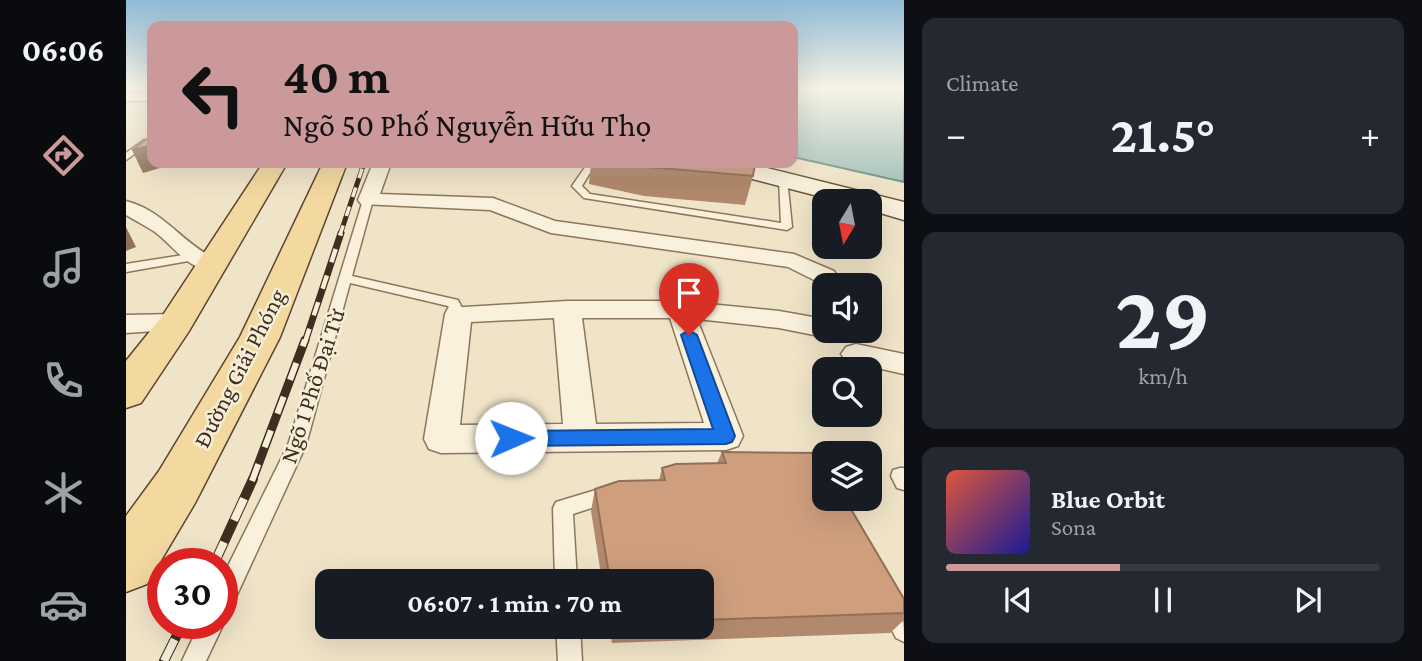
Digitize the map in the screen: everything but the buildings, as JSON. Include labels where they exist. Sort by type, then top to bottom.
[{"type":"main road","points":[[126,392],[176,323],[204,261],[271,168]]},
{"type":"main road","name":"Đường Giải Phóng","points":[[126,564],[177,487],[260,337],[333,168]]},
{"type":"main road","points":[[738,168],[819,189]]},
{"type":"main road","points":[[882,205],[904,211]]},
{"type":"street","name":"Ngõ 1 Phố Đại Từ","points":[[368,200],[380,168]]},
{"type":"street","points":[[368,200],[493,204],[551,227],[794,261],[819,273]]},
{"type":"street","points":[[126,207],[162,226],[204,261]]},
{"type":"street","points":[[576,214],[787,244],[794,261]]},
{"type":"street","points":[[567,309],[582,437]]},
{"type":"street","points":[[680,309],[726,436],[441,439],[458,314],[567,309],[680,309],[782,318],[812,329]]},
{"type":"street","points":[[126,324],[176,323]]},
{"type":"street","points":[[851,343],[904,364]]},
{"type":"lane","points":[[126,157],[147,142]]},
{"type":"lane","points":[[589,168],[577,186],[587,196],[787,227],[785,180]]},
{"type":"lane","name":"Ngõ 1 Phố Đại Từ","points":[[238,568],[296,445],[368,200]]},
{"type":"lane","points":[[126,268],[204,261]]},
{"type":"lane","points":[[347,278],[453,303],[458,314]]},
{"type":"lane","points":[[904,475],[900,476],[904,482]]},
{"type":"lane","points":[[566,569],[563,508],[629,488]]},
{"type":"lane","points":[[884,594],[904,630]]},
{"type":"lane","points":[[194,661],[204,639]]},
{"type":"lane","points":[[569,639],[570,661]]},
{"type":"water","points":[[798,120],[904,120],[904,182],[798,158]]},
{"type":"railway","points":[[340,235],[362,168]]},
{"type":"railway","points":[[305,342],[341,233]]},
{"type":"railway","points":[[252,481],[305,340]]},
{"type":"railway","points":[[221,548],[253,479]]},
{"type":"railway","points":[[164,661],[175,639]]},
{"type":"route","points":[[511,438],[726,436],[689,335]]}]
